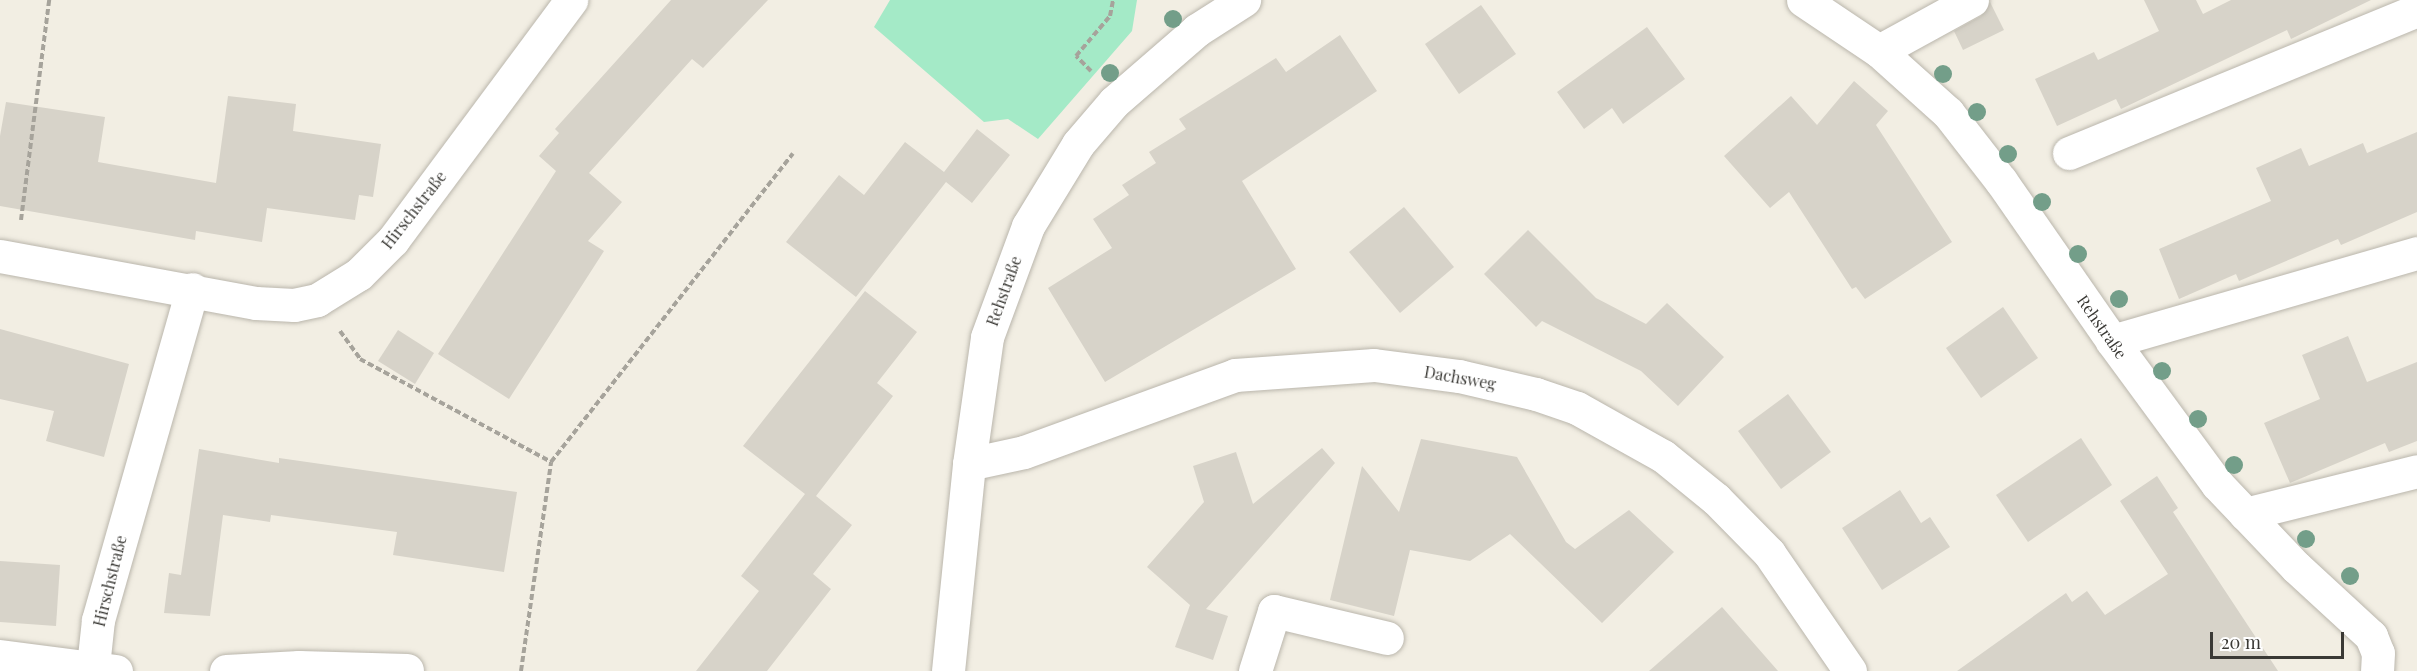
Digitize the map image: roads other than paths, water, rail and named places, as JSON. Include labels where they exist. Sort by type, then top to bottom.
[{"type":"street","name":"Hirschstraße","points":[[8,258],[192,289],[256,303],[294,305],[317,300],[359,274],[393,240],[571,0]]},
{"type":"street","name":"Rehstraße","points":[[948,671],[969,464],[987,337],[1028,226],[1078,144],[1114,102],[1197,30],[1244,0]]},
{"type":"street","name":"Rehstraße","points":[[1803,0],[1879,51],[1948,113],[2001,181],[2186,446],[2245,514],[2371,636],[2379,653],[2377,671]]},
{"type":"street","points":[[1879,51],[1972,0]]},
{"type":"street","points":[[2069,153],[2417,10]]},
{"type":"street","points":[[2112,341],[2417,253]]},
{"type":"street","name":"Hirschstraße","points":[[105,668],[98,620],[192,289]]},
{"type":"street","name":"Dachsweg","points":[[969,464],[1024,452],[1235,375],[1374,365],[1459,376],[1525,391],[1577,408],[1663,456],[1716,499],[1769,553],[1850,671]]},
{"type":"street","points":[[2245,514],[2417,471]]},
{"type":"street","points":[[1255,671],[1274,611],[1387,638]]},
{"type":"street","points":[[0,656],[105,668]]},
{"type":"street","points":[[226,671],[299,667],[407,670]]}]
